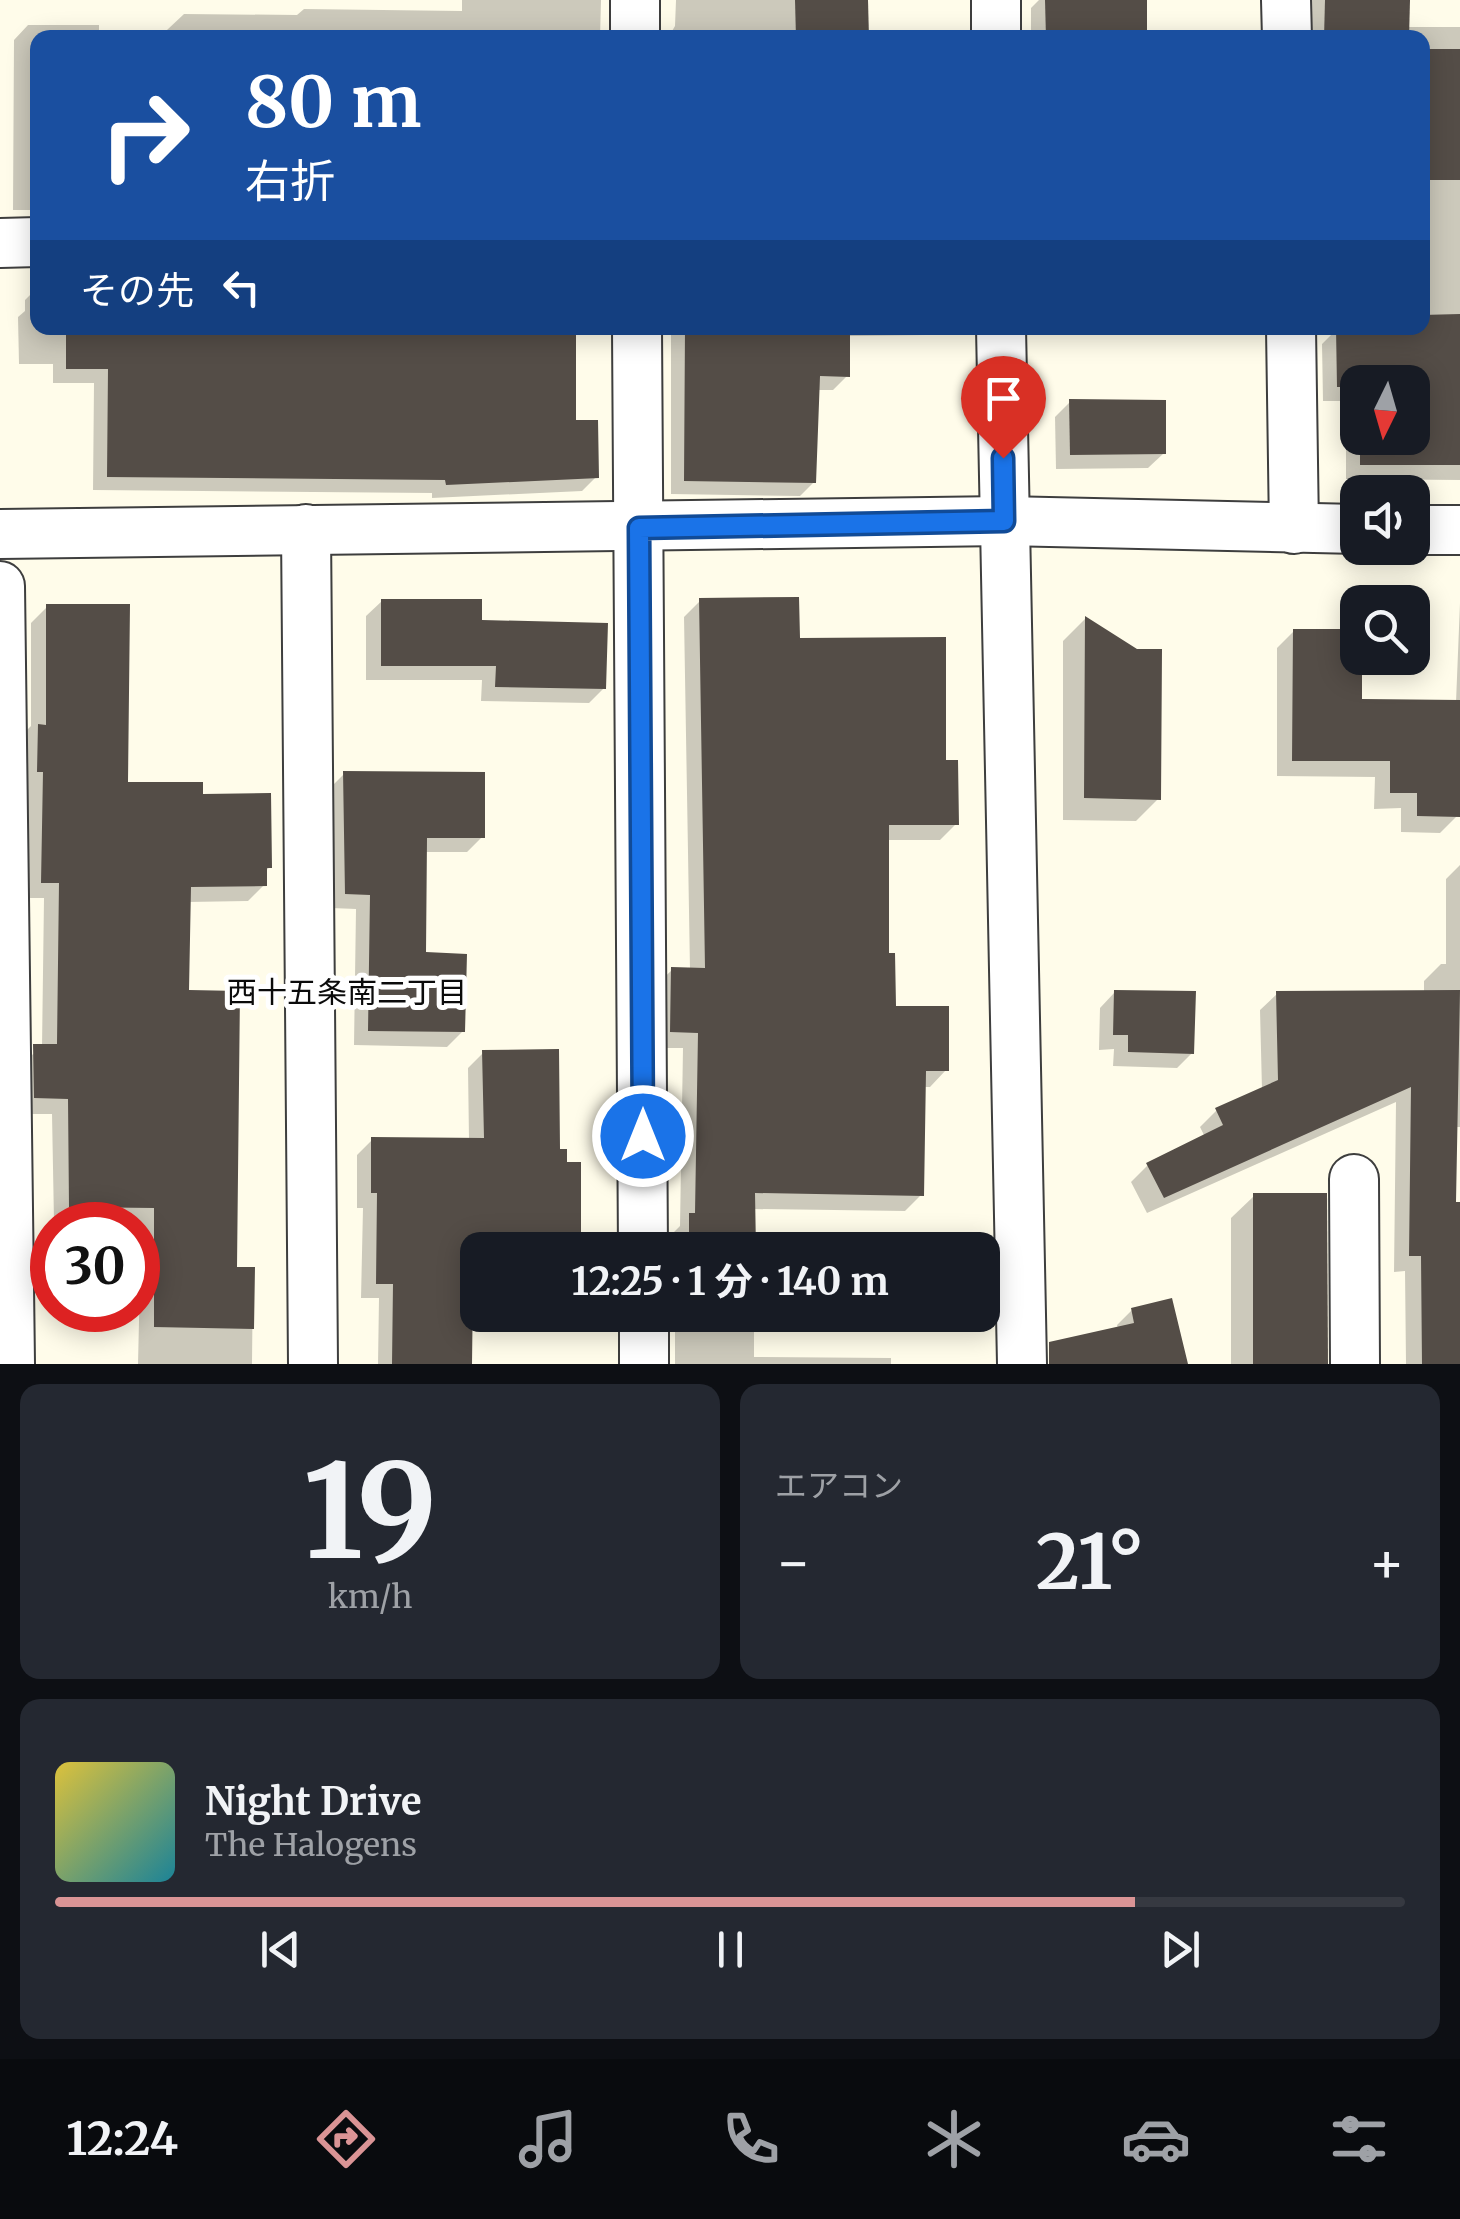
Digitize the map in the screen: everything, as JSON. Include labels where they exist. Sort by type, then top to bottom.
[{"type":"street","points":[[635,0],[635,30]]},
{"type":"street","points":[[996,0],[996,30]]},
{"type":"street","points":[[1286,0],[1287,30]]},
{"type":"street","points":[[0,243],[30,242]]},
{"type":"street","points":[[638,335],[644,1232]]},
{"type":"street","points":[[1001,335],[1022,1364]]},
{"type":"street","points":[[1291,335],[1294,529]]},
{"type":"street","points":[[0,534],[1004,521],[1340,529]]},
{"type":"street","points":[[306,530],[313,1364]]},
{"type":"street","points":[[1430,530],[1460,530]]},
{"type":"street","points":[[0,586],[10,1364]]},
{"type":"street","points":[[1354,1179],[1355,1364]]},
{"type":"street","points":[[644,1332],[644,1364]]},
{"type":"building","points":[[795,0],[868,0],[869,30],[796,30]]},
{"type":"building","points":[[1045,0],[1147,0],[1147,30],[1046,30]]},
{"type":"building","points":[[1325,0],[1410,0],[1409,30],[1324,30]]},
{"type":"building","points":[[1430,49],[1460,49],[1460,180],[1430,180]]},
{"type":"building","points":[[1460,314],[1460,465],[1360,465],[1360,455],[1430,455],[1430,365],[1340,365],[1337,387],[1336,335],[1430,335],[1430,315]]},
{"type":"building","points":[[66,335],[576,335],[576,420],[598,420],[599,478],[446,485],[445,480],[107,477],[108,369],[66,369]]},
{"type":"building","points":[[685,335],[850,335],[850,377],[820,376],[816,483],[684,481]]},
{"type":"building","points":[[1069,399],[1166,400],[1166,454],[1070,455]]},
{"type":"building","points":[[799,597],[800,638],[946,637],[946,760],[958,760],[959,825],[889,825],[889,953],[895,953],[896,1006],[949,1006],[949,1071],[926,1071],[924,1196],[755,1193],[756,1232],[689,1232],[689,1213],[695,1213],[698,1033],[670,1032],[671,967],[705,968],[699,598]]},
{"type":"building","points":[[381,599],[482,599],[482,620],[608,623],[606,689],[495,687],[496,666],[381,666]]},
{"type":"building","points":[[46,604],[130,604],[128,782],[203,782],[203,794],[271,793],[272,868],[267,868],[267,886],[191,887],[189,990],[240,991],[237,1267],[255,1267],[254,1329],[160,1327],[160,1202],[69,1202],[68,1099],[34,1098],[33,1044],[57,1044],[59,883],[41,883],[43,772],[37,772],[38,724],[46,725]]},
{"type":"building","points":[[1085,616],[1137,649],[1162,649],[1161,800],[1084,798]]},
{"type":"building","points":[[1293,629],[1340,629],[1340,675],[1362,675],[1362,699],[1460,700],[1460,817],[1417,816],[1417,793],[1390,793],[1390,761],[1292,761]]},
{"type":"building","points":[[343,771],[485,772],[485,838],[427,838],[426,952],[467,954],[465,1032],[368,1031],[370,895],[345,894]]},
{"type":"building","points":[[1114,990],[1196,991],[1194,1054],[1128,1052],[1128,1035],[1113,1035]]},
{"type":"building","points":[[1460,990],[1456,1202],[1460,1202],[1460,1364],[1422,1364],[1421,1256],[1409,1256],[1411,1087],[1164,1198],[1146,1163],[1223,1125],[1215,1108],[1278,1080],[1276,991]]},
{"type":"building","points":[[559,1049],[560,1149],[567,1149],[567,1162],[581,1162],[581,1232],[460,1232],[460,1332],[472,1332],[472,1364],[392,1364],[393,1284],[376,1284],[377,1193],[371,1193],[371,1137],[484,1138],[482,1050]]},
{"type":"building","points":[[1253,1193],[1327,1193],[1328,1364],[1253,1364]]},
{"type":"building","points":[[1172,1298],[1188,1364],[1049,1364],[1049,1342],[1134,1323],[1131,1308]]},
{"type":"district","name":"西十五条南二丁目","points":[[347,993]]},
{"type":"route","points":[[643,1136],[639,528],[1004,521],[1003,458]]}]
